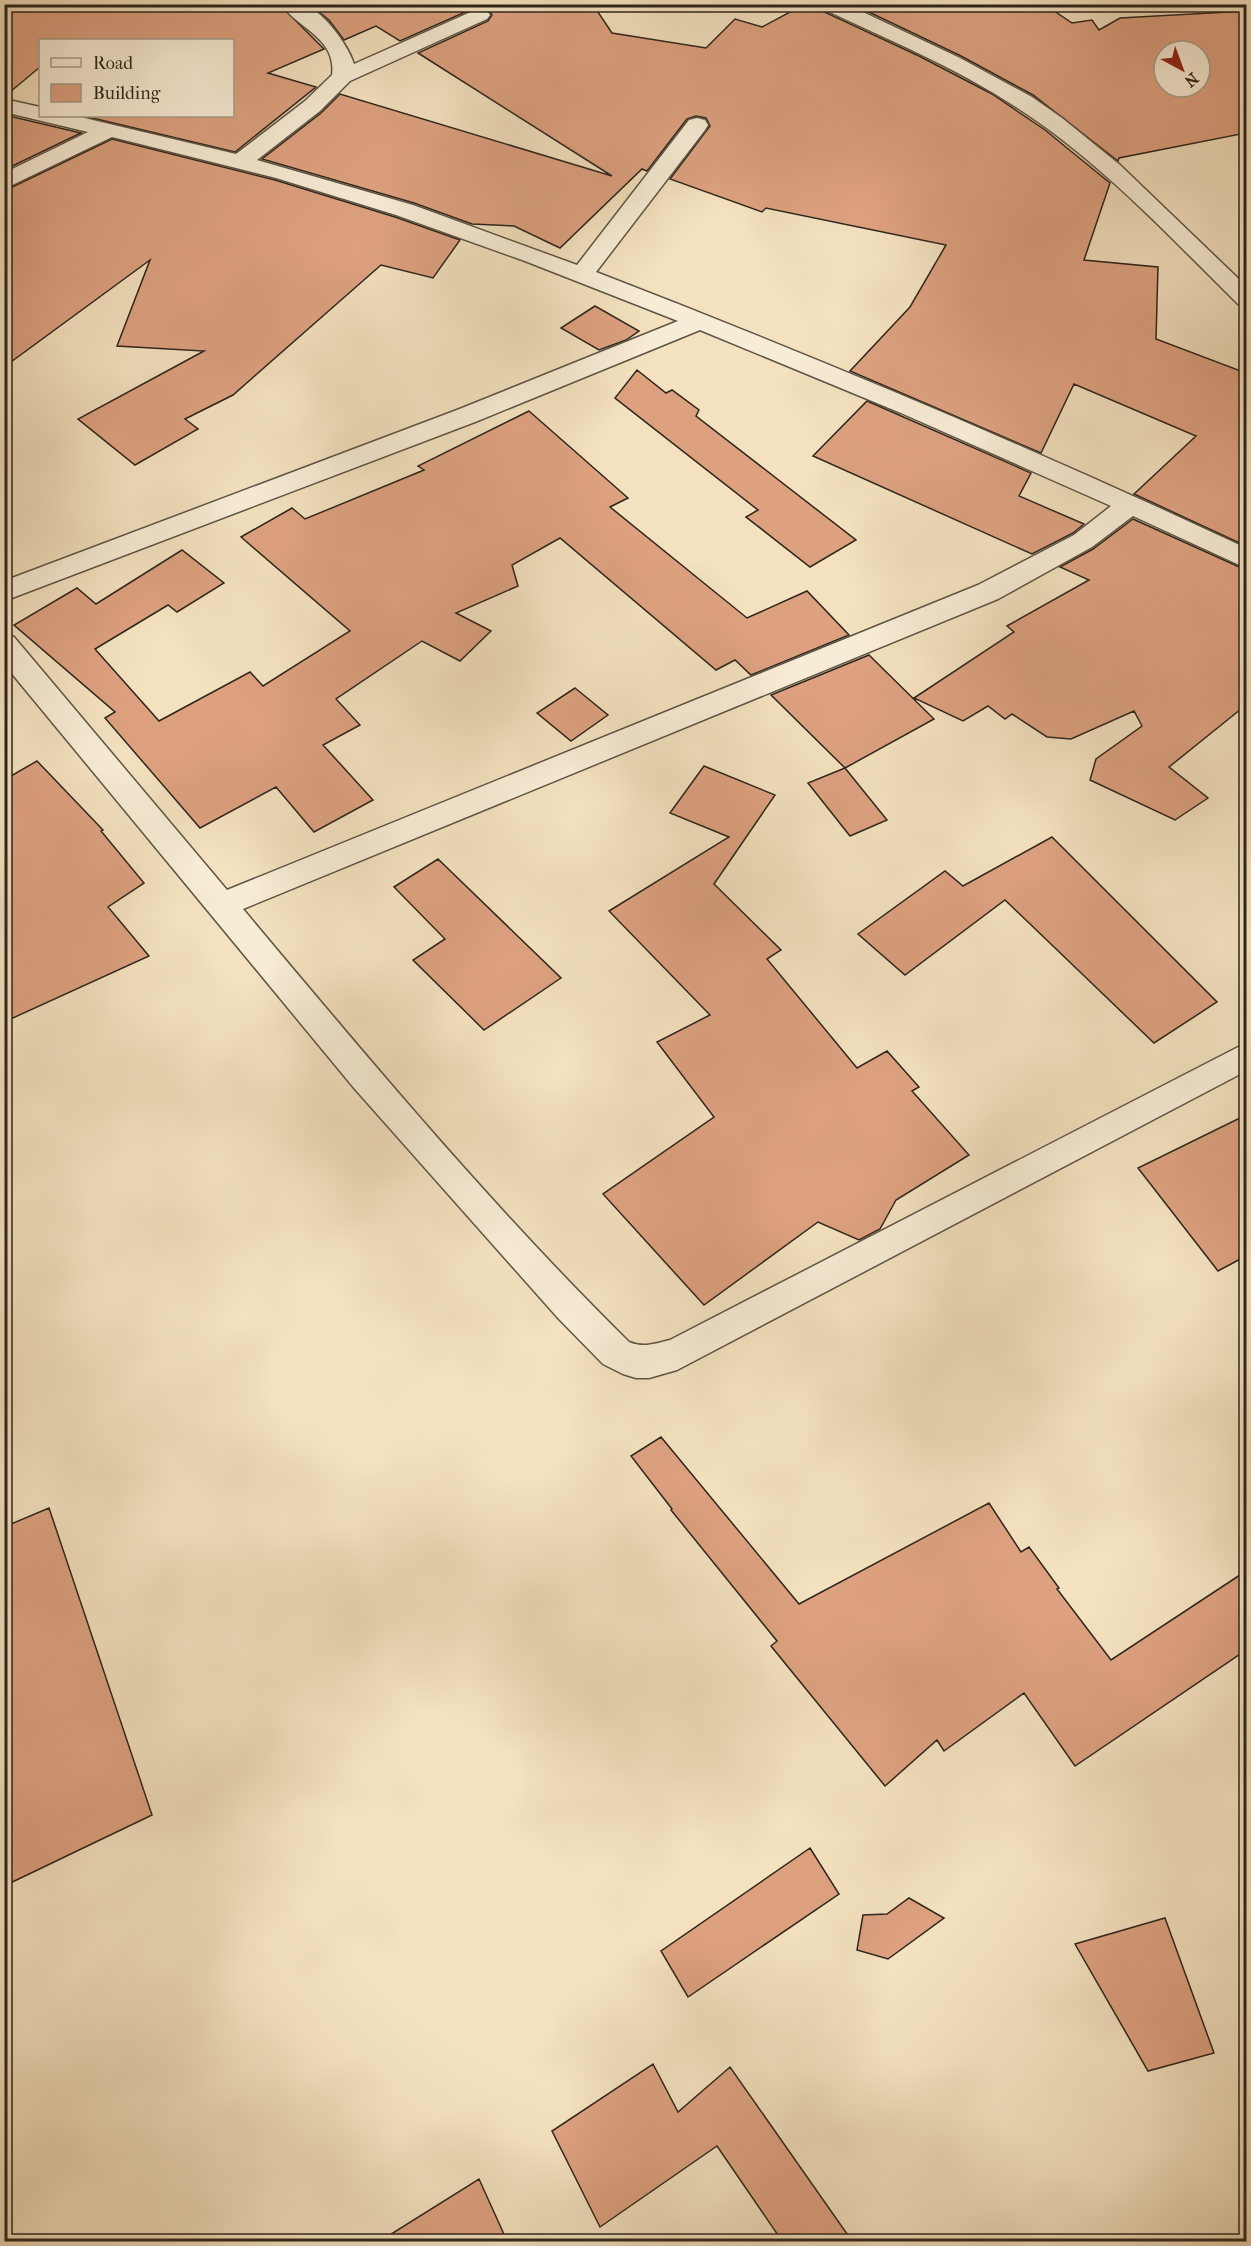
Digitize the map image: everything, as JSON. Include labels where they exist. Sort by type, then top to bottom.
[{"type":"street","points":[[291,4],[316,23],[337,48],[344,63],[342,77]]},
{"type":"street","points":[[828,4],[995,84],[1026,103],[1060,127],[1119,176],[1246,299]]},
{"type":"street","points":[[240,162],[319,101],[342,77],[480,15]]},
{"type":"street","points":[[4,105],[39,113]]},
{"type":"street","points":[[54,117],[240,162],[362,196],[583,273],[818,368],[1131,504],[1246,559]]},
{"type":"street","points":[[583,273],[697,126]]},
{"type":"street","points":[[4,182],[109,130]]},
{"type":"street","points":[[4,592],[466,416],[700,321]]},
{"type":"street","points":[[222,905],[988,592],[1083,542],[1131,504]]},
{"type":"street","points":[[4,644],[364,1078],[570,1307],[616,1353],[636,1362],[649,1362],[687,1349],[1246,1056]]},
{"type":"building","points":[[4,4],[279,4],[324,49],[268,73],[316,87],[235,152],[88,117],[234,117],[234,39],[39,39],[39,68],[4,97]]},
{"type":"building","points":[[309,4],[586,4],[596,9],[612,33],[706,48],[735,19],[762,27],[805,4],[816,4],[820,10],[919,56],[992,94],[1045,130],[1110,183],[1084,260],[1158,267],[1156,339],[1246,373],[1246,546],[1134,494],[1196,436],[1074,384],[1041,453],[850,371],[910,307],[946,245],[766,208],[762,212],[670,179],[710,126],[706,118],[696,116],[687,119],[647,171],[642,169],[560,248],[514,226],[472,224],[414,203],[262,159],[321,113],[340,94],[612,176],[418,53],[488,21],[492,15],[488,9],[479,7],[472,9],[400,41],[376,26],[344,40],[329,20]]},
{"type":"building","points":[[852,4],[1044,4],[1072,23],[1092,20],[1099,30],[1120,18],[1246,11],[1246,133],[1119,158],[1118,161],[1033,95],[961,56]]},
{"type":"building","points":[[4,116],[9,116],[81,133],[4,170]]},
{"type":"building","points":[[112,139],[275,180],[395,217],[460,240],[433,278],[381,265],[233,395],[185,419],[198,429],[135,465],[78,419],[204,351],[117,346],[150,260],[4,367],[4,191]]},
{"type":"building","points":[[595,306],[639,331],[626,340],[599,350],[561,328]]},
{"type":"building","points":[[637,370],[666,393],[672,390],[699,410],[696,416],[856,540],[810,567],[746,517],[758,510],[615,398]]},
{"type":"building","points":[[867,401],[1031,473],[1019,496],[1084,524],[1073,533],[1032,554],[813,456]]},
{"type":"building","points":[[529,411],[628,498],[610,507],[747,618],[807,591],[849,635],[751,675],[735,660],[716,670],[560,538],[512,565],[518,586],[456,613],[491,631],[460,661],[422,641],[336,699],[360,725],[323,745],[373,800],[314,832],[276,787],[200,828],[105,718],[115,712],[14,625],[77,588],[96,604],[182,550],[224,583],[177,612],[168,605],[95,649],[159,721],[250,672],[263,686],[350,631],[241,537],[292,508],[305,519],[424,470],[418,466]]},
{"type":"building","points":[[1133,519],[1246,570],[1246,705],[1169,767],[1208,798],[1175,820],[1090,780],[1096,759],[1142,726],[1134,711],[1071,739],[1047,737],[1012,714],[1005,719],[988,706],[963,721],[914,698],[1014,632],[1007,626],[1089,580],[1060,567],[1093,549]]},
{"type":"building","points":[[869,655],[934,719],[845,768],[771,695]]},
{"type":"building","points":[[575,688],[608,715],[571,741],[537,713]]},
{"type":"building","points":[[37,761],[103,830],[101,831],[144,883],[108,907],[149,956],[4,1022],[4,780]]},
{"type":"building","points":[[704,766],[775,795],[714,884],[781,950],[767,959],[857,1068],[887,1051],[919,1087],[912,1091],[969,1155],[896,1200],[880,1229],[859,1240],[818,1222],[704,1305],[603,1194],[714,1117],[657,1042],[710,1015],[609,911],[729,837],[670,813]]},
{"type":"building","points":[[845,768],[887,820],[850,836],[808,783]]},
{"type":"building","points":[[1052,837],[1217,1002],[1154,1043],[1005,900],[905,975],[858,934],[945,871],[963,886]]},
{"type":"building","points":[[438,859],[561,978],[484,1030],[413,960],[445,939],[394,887]]},
{"type":"building","points":[[1246,1115],[1246,1256],[1218,1271],[1138,1168]]},
{"type":"building","points":[[661,1437],[799,1604],[989,1503],[1021,1552],[1029,1547],[1059,1588],[1057,1589],[1111,1660],[1246,1571],[1246,1650],[1075,1766],[1024,1693],[944,1751],[937,1740],[885,1786],[771,1646],[777,1641],[671,1510],[631,1456]]},
{"type":"building","points":[[49,1508],[152,1815],[4,1886],[4,1527]]},
{"type":"building","points":[[810,1848],[839,1894],[688,1997],[661,1951]]},
{"type":"building","points":[[909,1898],[944,1918],[888,1959],[857,1950],[863,1915],[887,1914]]},
{"type":"building","points":[[1165,1918],[1214,2053],[1148,2071],[1075,1944]]},
{"type":"building","points":[[653,2064],[678,2112],[730,2067],[852,2241],[782,2241],[717,2146],[600,2227],[552,2131]]},
{"type":"building","points":[[479,2179],[507,2241],[380,2241]]}]
